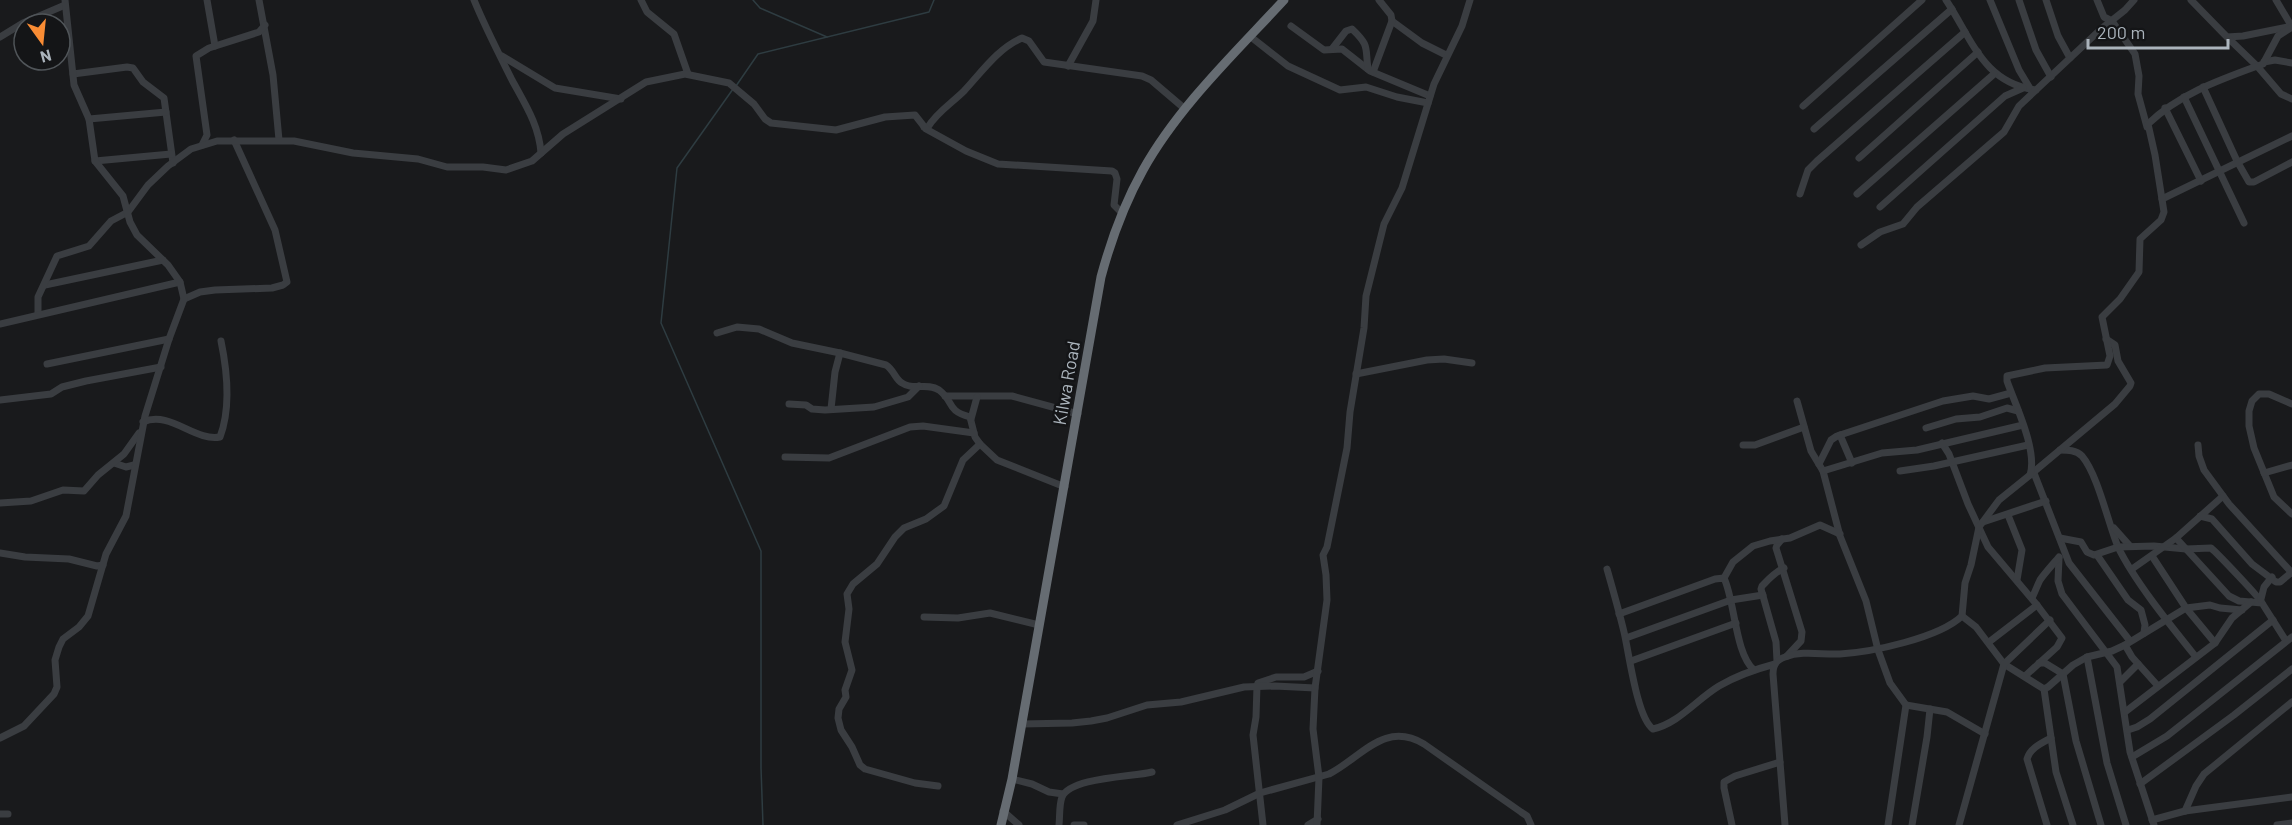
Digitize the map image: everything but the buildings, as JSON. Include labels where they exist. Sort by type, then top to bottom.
[{"type":"highway","name":"Kilwa Road","points":[[1000,825],[1012,779],[1101,277],[1110,246],[1122,213],[1143,169],[1185,109],[1284,0]]},
{"type":"street","points":[[207,0],[215,46]]},
{"type":"street","points":[[259,0],[273,75],[279,140]]},
{"type":"street","points":[[474,0],[538,132],[542,153]]},
{"type":"street","points":[[641,0],[647,12],[674,34],[688,74]]},
{"type":"street","points":[[1068,66],[1093,21],[1096,0]]},
{"type":"street","points":[[1371,70],[1392,21],[1391,15],[1379,0]]},
{"type":"street","points":[[1308,825],[1317,822],[1318,777],[1313,729],[1315,688],[1327,601],[1323,555],[1327,547],[1347,448],[1350,412],[1364,328],[1366,296],[1384,224],[1408,172],[1429,100],[1446,55],[1462,26],[1470,0]]},
{"type":"street","points":[[1803,106],[1922,0]]},
{"type":"street","points":[[1946,0],[1994,74],[2030,90]]},
{"type":"street","points":[[1990,0],[2019,70],[2030,90]]},
{"type":"street","points":[[2019,0],[2036,50],[2051,77]]},
{"type":"street","points":[[2046,0],[2058,36],[2070,58]]},
{"type":"street","points":[[2097,0],[2103,15],[2112,21],[2136,57],[2139,76],[2138,94],[2155,155],[2164,212],[2162,219],[2139,239],[2139,272],[2120,299],[2102,317],[2110,356],[2107,366],[2045,368],[2007,375],[2006,379],[2023,425],[2032,474],[2046,501],[2069,563],[2128,643],[2139,664],[2158,686]]},
{"type":"street","points":[[1880,207],[2005,96],[2030,90],[2051,77],[2134,0]]},
{"type":"street","points":[[2191,0],[2224,35],[2260,64],[2284,97],[2292,99]]},
{"type":"street","points":[[2276,0],[2291,27]]},
{"type":"street","points":[[0,37],[22,23],[65,3],[73,74],[79,100],[89,119],[95,161],[123,196],[130,222],[137,235],[180,282],[184,299],[143,422],[126,516],[103,565],[88,616],[79,627],[63,639],[56,652],[57,687],[54,694],[24,726],[0,738]]},
{"type":"street","points":[[1814,129],[1952,9]]},
{"type":"street","points":[[1392,21],[1422,43],[1446,55]]},
{"type":"street","points":[[202,145],[207,135],[196,59],[200,52],[259,32],[265,25]]},
{"type":"street","points":[[1290,26],[1324,50],[1342,49],[1371,70],[1429,100]]},
{"type":"street","points":[[2229,38],[2291,27]]},
{"type":"street","points":[[2260,64],[2278,36],[2291,27]]},
{"type":"street","points":[[1332,49],[1346,32],[1352,29],[1363,40],[1367,48],[1371,70]]},
{"type":"street","points":[[1800,194],[1808,170],[1817,161],[1965,32]]},
{"type":"street","points":[[1251,37],[1295,70],[1340,90],[1366,87],[1397,97],[1429,100]]},
{"type":"street","points":[[924,127],[928,127],[942,109],[964,90],[986,65],[1018,40],[1026,39],[1044,62],[1142,76],[1151,80],[1185,109]]},
{"type":"street","points":[[1859,158],[1978,52]]},
{"type":"street","points":[[501,55],[555,88],[621,99]]},
{"type":"street","points":[[2147,127],[2165,108],[2203,87],[2260,64],[2275,60],[2292,63]]},
{"type":"street","points":[[73,74],[134,68],[143,82],[162,95],[172,162]]},
{"type":"street","points":[[38,314],[38,297],[57,256],[89,246],[111,220],[128,212],[148,185],[172,162],[191,149],[217,141],[294,141],[353,153],[418,159],[441,166],[506,170],[528,163],[583,120],[651,80],[688,74],[705,80],[729,83],[754,104],[765,119],[771,123],[836,130],[885,117],[915,115],[924,127],[966,151],[998,164],[1114,172],[1117,179],[1114,203],[1122,213]]},
{"type":"street","points":[[1857,194],[1994,74]]},
{"type":"street","points":[[2203,87],[2249,182],[2252,183],[2292,162]]},
{"type":"street","points":[[1861,245],[1880,232],[1903,225],[1917,207],[2004,132],[2030,90]]},
{"type":"street","points":[[2184,97],[2244,223]]},
{"type":"street","points":[[2165,108],[2201,181]]},
{"type":"street","points":[[89,119],[166,112]]},
{"type":"street","points":[[2162,199],[2292,136]]},
{"type":"street","points":[[184,299],[201,292],[272,288],[284,285],[286,282],[275,230],[234,140]]},
{"type":"street","points":[[95,161],[171,154]]},
{"type":"street","points":[[45,285],[162,260]]},
{"type":"street","points":[[0,324],[180,282]]},
{"type":"street","points":[[717,333],[736,327],[752,328],[792,342],[840,352],[886,366],[892,369],[901,383],[934,387],[945,396],[955,411],[971,419]]},
{"type":"street","points":[[47,364],[169,339]]},
{"type":"street","points":[[1962,616],[1965,583],[1981,524],[1999,500],[2115,404],[2132,384],[2118,361],[2115,345],[2106,339]]},
{"type":"street","points":[[143,422],[159,418],[209,436],[220,436],[224,420],[226,384],[221,340]]},
{"type":"street","points":[[831,409],[835,372],[840,352]]},
{"type":"street","points":[[1356,374],[1427,360],[1444,359],[1472,363]]},
{"type":"street","points":[[0,400],[51,394],[62,387],[86,381],[161,367]]},
{"type":"street","points":[[789,404],[806,405],[815,409],[877,407],[908,397],[919,386]]},
{"type":"street","points":[[1821,468],[1831,440],[1840,435],[1943,401],[1973,396],[1989,399],[2011,393]]},
{"type":"street","points":[[2292,404],[2262,393],[2256,396],[2250,405],[2249,426],[2258,460],[2274,496],[2292,514]]},
{"type":"street","points":[[945,396],[1012,396],[1078,414]]},
{"type":"street","points":[[977,397],[971,419],[974,433],[980,444],[997,460],[1065,487]]},
{"type":"street","points":[[1797,401],[1811,451],[1821,468],[1840,534],[1866,601],[1878,650],[1890,683],[1906,705],[1947,712],[1985,734]]},
{"type":"street","points":[[1926,428],[1956,419],[1980,417],[2007,408],[2018,411]]},
{"type":"street","points":[[1821,468],[1852,463],[1882,453],[1906,452],[2023,425]]},
{"type":"street","points":[[786,457],[829,458],[910,428],[923,426],[974,433]]},
{"type":"street","points":[[1743,445],[1755,445],[1804,427]]},
{"type":"street","points":[[0,503],[30,501],[63,490],[84,491],[98,475],[128,450],[141,431]]},
{"type":"street","points":[[1840,435],[1852,463]]},
{"type":"street","points":[[938,786],[915,783],[865,769],[860,765],[839,725],[838,714],[846,697],[845,689],[852,670],[845,642],[849,609],[848,594],[853,584],[878,564],[901,530],[926,519],[944,506],[963,460],[980,444]]},
{"type":"street","points":[[1942,444],[1952,461],[1991,550],[2050,620],[2062,639],[2057,647],[2025,676]]},
{"type":"street","points":[[1900,471],[1934,466],[2028,445]]},
{"type":"street","points":[[2198,445],[2201,463],[2223,496],[2261,541],[2292,572],[2280,582],[2252,564],[2212,519],[2200,516]]},
{"type":"street","points":[[2060,450],[2074,451],[2082,456],[2090,470],[2118,547],[2167,621],[2196,657]]},
{"type":"street","points":[[114,464],[126,467],[134,465]]},
{"type":"street","points":[[2264,472],[2292,465]]},
{"type":"street","points":[[2132,569],[2165,547],[2223,496]]},
{"type":"street","points":[[1981,524],[2046,501]]},
{"type":"street","points":[[2008,515],[2022,550],[2017,580]]},
{"type":"street","points":[[1754,670],[1747,662],[1724,578],[1733,562],[1754,546],[1790,538],[1820,525],[1840,534]]},
{"type":"street","points":[[2112,526],[2130,546]]},
{"type":"street","points":[[2060,538],[2078,540],[2087,552],[2097,555],[2118,547],[2130,546],[2214,550],[2262,601],[2273,620],[2289,639],[2167,736],[2132,758]]},
{"type":"street","points":[[2176,538],[2229,596],[2239,601],[2262,601]]},
{"type":"street","points":[[1782,539],[1776,546],[1802,632],[1801,641],[1787,656]]},
{"type":"street","points":[[2032,598],[2041,578],[2065,551]]},
{"type":"street","points":[[0,553],[25,557],[69,559],[97,566],[103,565]]},
{"type":"street","points":[[2097,555],[2128,600],[2141,610],[2145,625],[2144,633]]},
{"type":"street","points":[[2152,556],[2186,608],[2215,643]]},
{"type":"street","points":[[2059,558],[2058,581],[2062,594],[2117,668],[2132,758],[2153,823],[2185,812],[2292,797]]},
{"type":"street","points":[[1784,568],[1775,572],[1762,586],[1776,642],[1776,662],[1773,674],[1785,825]]},
{"type":"street","points":[[1607,569],[1626,638],[1641,709],[1646,722],[1653,729],[1673,721],[1718,687],[1787,656],[1800,653],[1837,654],[1878,650],[1934,633],[1962,616]]},
{"type":"street","points":[[2262,601],[2264,587],[2272,577]]},
{"type":"street","points":[[1619,614],[1714,579],[1724,578]]},
{"type":"street","points":[[1626,638],[1731,600],[1763,595]]},
{"type":"street","points":[[2125,712],[2215,643],[2232,618],[2251,602]]},
{"type":"street","points":[[1989,642],[2037,605]]},
{"type":"street","points":[[2044,689],[2073,664],[2128,643],[2186,608],[2210,605],[2242,610]]},
{"type":"street","points":[[924,617],[958,618],[990,613],[1039,625]]},
{"type":"street","points":[[1962,616],[1976,627],[2004,664],[2044,689],[2056,772],[2073,825]]},
{"type":"street","points":[[1959,825],[2004,664],[2050,620]]},
{"type":"street","points":[[2128,730],[2137,728],[2150,719],[2273,620]]},
{"type":"street","points":[[1631,662],[1736,623]]},
{"type":"street","points":[[2087,657],[2109,771],[2126,825]]},
{"type":"street","points":[[2039,663],[2044,663],[2063,674],[2076,741],[2101,825]]},
{"type":"street","points":[[2120,682],[2139,664]]},
{"type":"street","points":[[2140,784],[2292,669]]},
{"type":"street","points":[[1022,724],[1091,721],[1147,705],[1181,702],[1276,677],[1304,677],[1318,670]]},
{"type":"street","points":[[1229,690],[1257,686],[1315,688]]},
{"type":"street","points":[[1257,686],[1253,735],[1263,825]]},
{"type":"street","points":[[2185,812],[2204,774],[2292,702]]},
{"type":"street","points":[[1888,825],[1906,705]]},
{"type":"street","points":[[1912,825],[1930,709]]},
{"type":"street","points":[[1179,825],[1225,810],[1260,793],[1338,770],[1362,750],[1394,735],[1408,736],[1424,744],[1527,816],[1531,825]]},
{"type":"street","points":[[2047,825],[2027,759],[2028,754],[2050,738]]},
{"type":"street","points":[[1732,825],[1724,782],[1735,776],[1780,762]]},
{"type":"street","points":[[1012,779],[1032,784],[1049,792],[1063,794],[1090,781],[1152,772]]},
{"type":"street","points":[[1059,825],[1063,794]]},
{"type":"street","points":[[1003,811],[1019,825]]},
{"type":"street","points":[[2277,825],[2292,823]]},
{"type":"street","points":[[1074,825],[1084,825]]},
{"type":"waterway","points":[[753,0],[760,8],[827,37]]},
{"type":"waterway","points":[[736,86],[758,54],[929,12],[934,0]]},
{"type":"waterway","points":[[733,89],[677,168],[661,323],[761,551],[763,825]]}]
